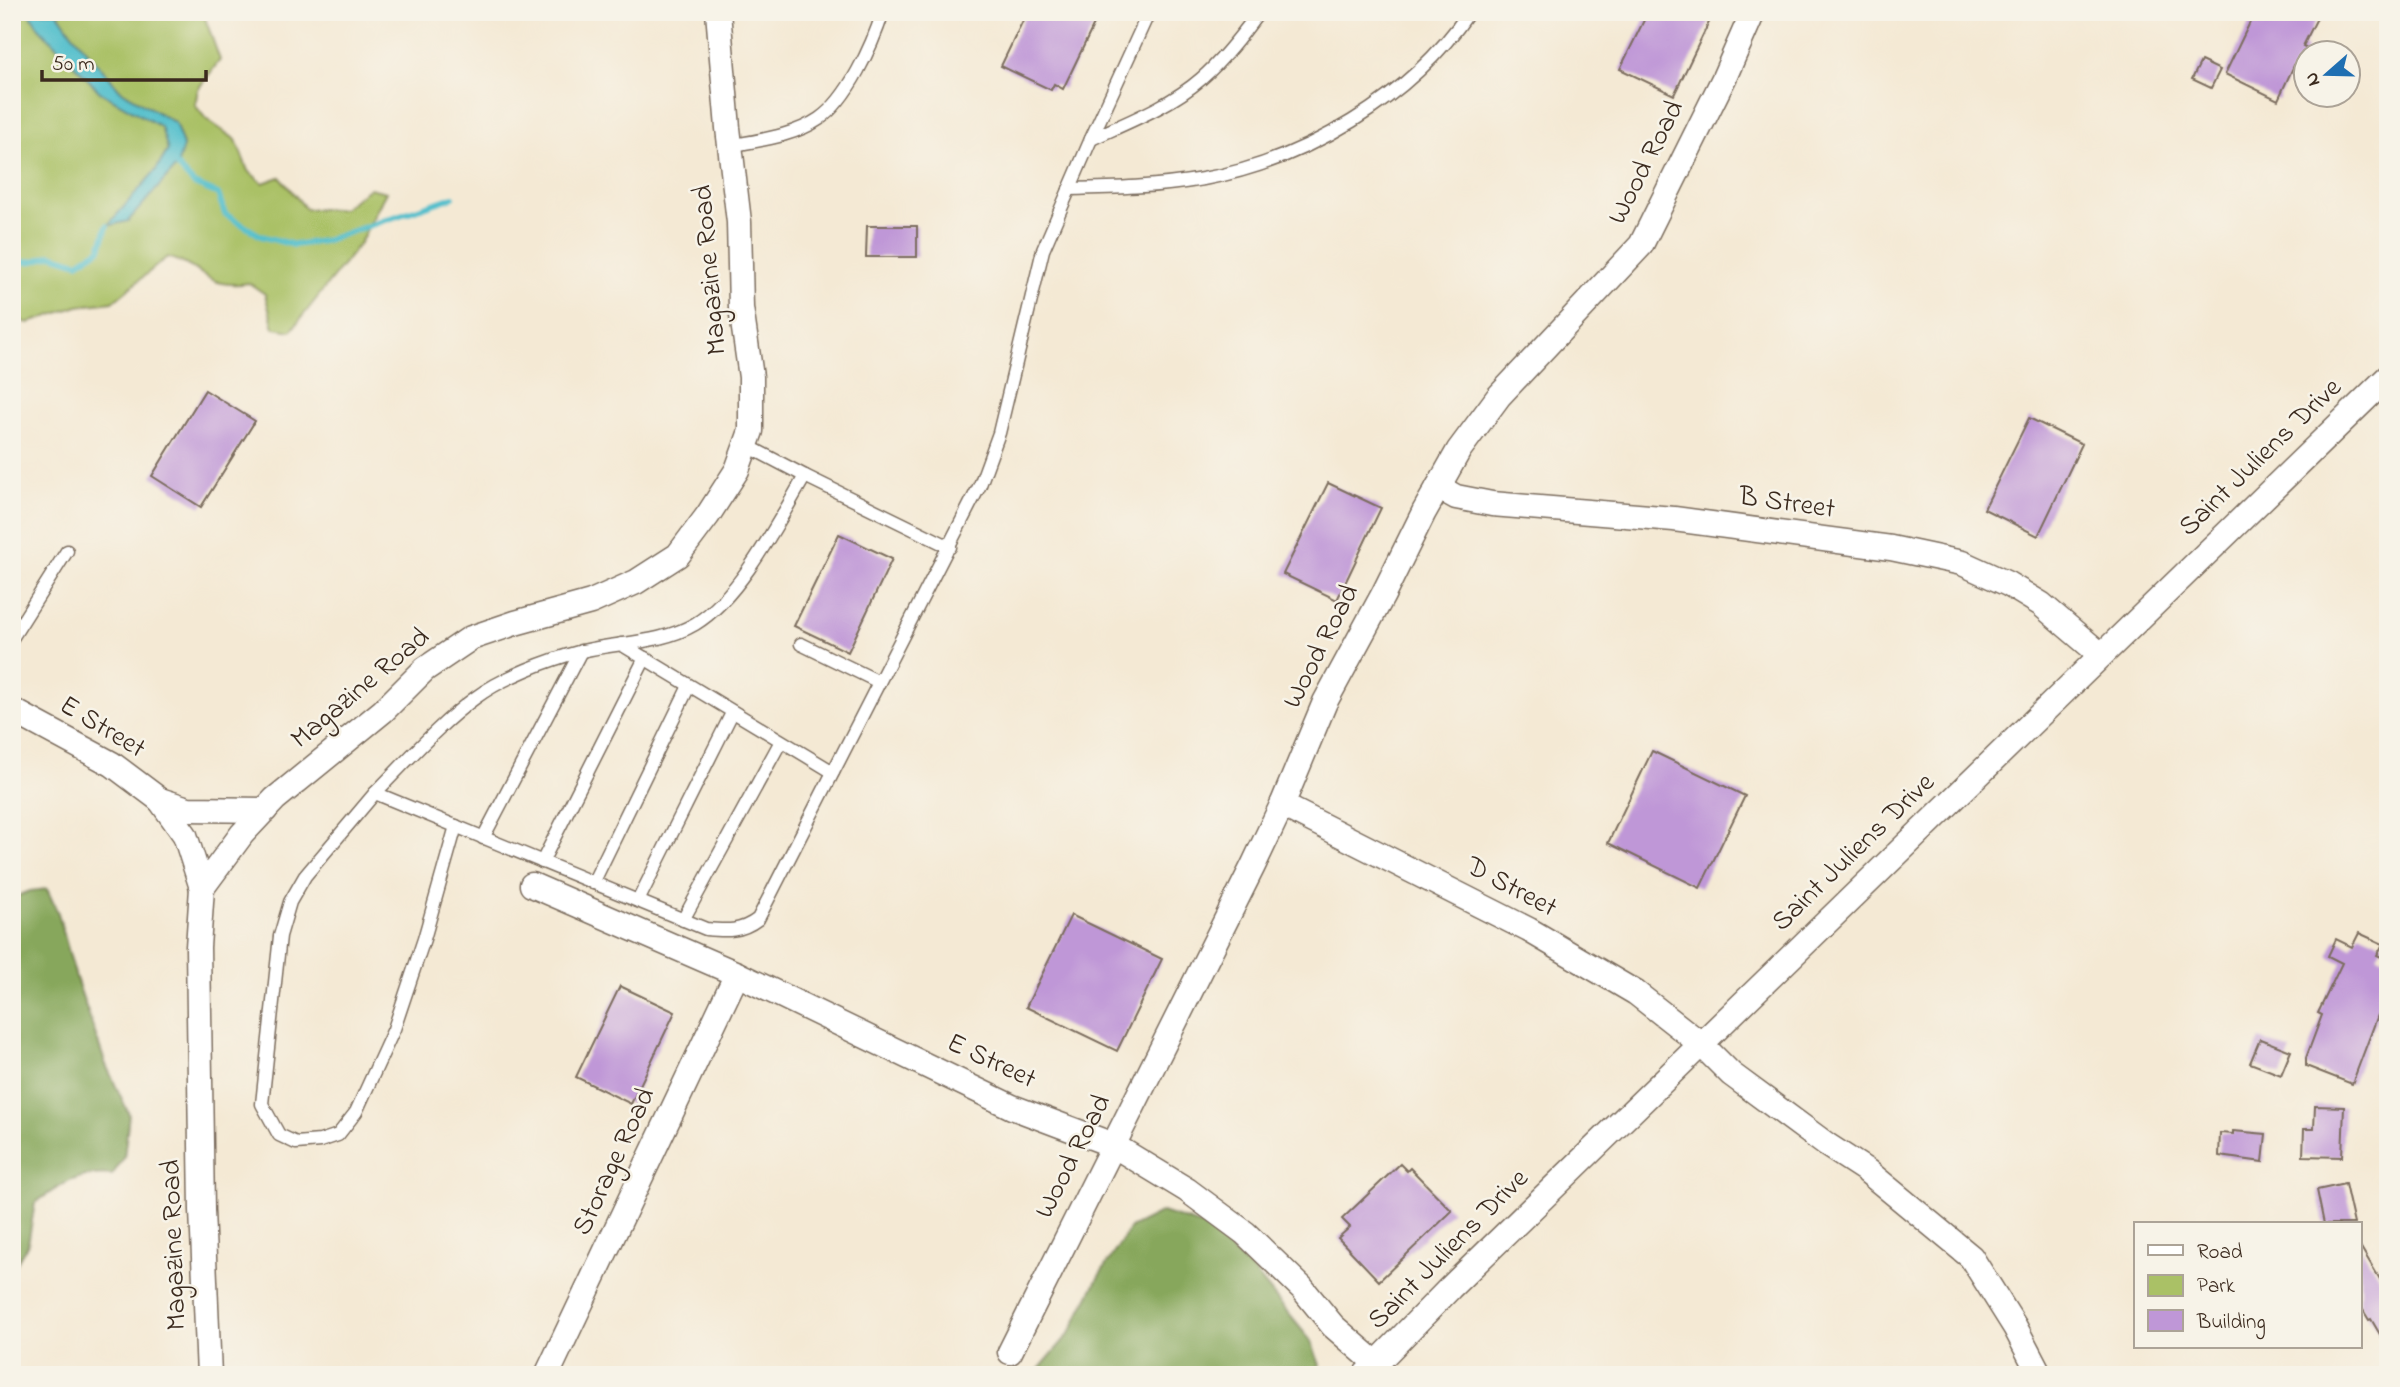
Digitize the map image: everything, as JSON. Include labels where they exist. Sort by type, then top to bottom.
[{"type":"street","name":"Magazine Road","points":[[209,1375],[202,1210],[198,947],[202,888],[242,834],[275,799],[383,711],[425,669],[471,638],[591,602],[636,582],[678,555],[737,470],[751,431],[751,377],[741,308],[739,222],[718,12]]},
{"type":"street","name":"Wood Road","points":[[1010,1352],[1282,805],[1325,702],[1438,487],[1459,450],[1499,396],[1641,245],[1724,78],[1753,12]]},
{"type":"street","name":"Saint Juliens Drive","points":[[1371,1369],[1450,1288],[2388,377]]},
{"type":"street","name":"B Street","points":[[1438,487],[1456,497],[1492,504],[1674,519],[1891,548],[1962,563],[2008,584],[2041,604],[2101,655]]},
{"type":"street","name":"E Street","points":[[12,710],[112,764],[160,800],[185,835],[202,888]]},
{"type":"street","name":"E Street","points":[[160,800],[188,809],[265,810]]},
{"type":"street","name":"D Street","points":[[1282,805],[1529,930],[1636,993],[1701,1044],[1731,1073],[1827,1145],[1867,1171],[1970,1257],[2015,1327],[2040,1375]]},
{"type":"street","name":"E Street","points":[[532,884],[737,974],[1012,1107],[1113,1145],[1188,1190],[1245,1233],[1302,1288],[1371,1369]]},
{"type":"street","name":"Storage Road","points":[[547,1375],[737,974]]},
{"type":"lane","points":[[730,146],[784,134],[817,120],[833,107],[854,76],[883,12]]},
{"type":"lane","points":[[375,793],[706,929],[728,931],[746,928],[758,919],[980,485],[999,433],[1043,250],[1149,12]]},
{"type":"lane","points":[[1091,139],[1150,112],[1201,79],[1239,39],[1259,12]]},
{"type":"lane","points":[[1069,188],[1133,188],[1205,179],[1310,144],[1356,120],[1407,82],[1459,27],[1469,12]]},
{"type":"lane","points":[[746,445],[950,547]]},
{"type":"lane","points":[[456,826],[424,940],[394,1029],[356,1112],[338,1135],[320,1141],[296,1143],[279,1135],[270,1123],[262,1104],[280,936],[290,902],[305,876],[375,793],[437,731],[476,697],[525,670],[581,651],[675,634],[712,612],[733,589],[761,550],[805,476]]},
{"type":"lane","points":[[12,638],[67,551]]},
{"type":"lane","points":[[621,644],[833,772]]},
{"type":"lane","points":[[801,644],[879,682]]},
{"type":"lane","points":[[483,838],[581,651]]},
{"type":"lane","points":[[542,862],[645,659]]},
{"type":"lane","points":[[593,883],[690,686]]},
{"type":"lane","points":[[638,901],[732,713]]},
{"type":"lane","points":[[683,920],[780,741]]},
{"type":"green space","points":[[12,12],[29,12],[39,28],[100,92],[161,127],[168,150],[156,170],[177,166],[183,145],[175,123],[120,90],[57,12],[206,12],[205,18],[220,60],[198,89],[195,105],[206,119],[236,140],[248,171],[263,183],[280,177],[306,209],[342,209],[370,188],[386,192],[360,243],[291,331],[274,328],[265,294],[249,283],[223,283],[167,257],[113,302],[78,306],[29,323],[12,319],[12,116],[15,102],[12,97]]},
{"type":"green space","points":[[47,889],[58,913],[76,978],[106,1065],[129,1114],[124,1158],[112,1175],[89,1175],[71,1181],[35,1203],[28,1244],[12,1271],[12,898],[30,891]]},
{"type":"green space","points":[[1162,1212],[1204,1226],[1253,1270],[1311,1341],[1320,1365],[1316,1375],[1034,1375],[1070,1333],[1099,1276],[1130,1228]]},
{"type":"water","points":[[29,12],[57,12],[120,90],[175,123],[183,146],[177,166],[128,221],[107,226],[156,170],[168,150],[161,127],[100,92],[39,28]]},
{"type":"building","points":[[1027,12],[1100,12],[1063,89],[1054,84],[1051,90],[1001,66]]},
{"type":"building","points":[[1648,12],[1714,12],[1674,95],[1620,69]]},
{"type":"building","points":[[2255,12],[2320,12],[2307,38],[2292,38],[2292,70],[2278,100],[2225,74]]},
{"type":"building","points":[[2201,61],[2220,70],[2211,88],[2192,79]]},
{"type":"building","points":[[867,226],[917,226],[917,257],[866,257]]},
{"type":"building","points":[[205,390],[255,421],[201,507],[152,476]]},
{"type":"building","points":[[2029,418],[2082,444],[2038,536],[1984,509]]},
{"type":"building","points":[[1328,483],[1381,508],[1337,600],[1283,574]]},
{"type":"building","points":[[839,534],[892,559],[848,652],[794,626]]},
{"type":"building","points":[[1652,751],[1745,796],[1700,888],[1608,843]]},
{"type":"building","points":[[1071,915],[1162,959],[1117,1051],[1026,1007]]},
{"type":"building","points":[[2359,933],[2383,944],[2377,955],[2388,960],[2388,999],[2378,1015],[2352,1084],[2306,1066],[2306,1058],[2322,1015],[2318,1013],[2342,963],[2328,956],[2336,939],[2352,947]]},
{"type":"building","points":[[620,986],[675,1012],[631,1104],[576,1077]]},
{"type":"building","points":[[2260,1039],[2291,1051],[2281,1075],[2250,1063]]},
{"type":"building","points":[[2315,1106],[2344,1107],[2342,1157],[2303,1156],[2304,1129],[2314,1129]]},
{"type":"building","points":[[2233,1131],[2266,1134],[2263,1162],[2219,1156],[2220,1133],[2233,1134]]},
{"type":"building","points":[[1400,1164],[1407,1171],[1410,1168],[1452,1211],[1379,1281],[1338,1238],[1350,1227],[1342,1219]]},
{"type":"building","points":[[2345,1184],[2354,1222],[2324,1222],[2317,1190]]},
{"type":"building","points":[[2362,1249],[2381,1281],[2388,1277],[2388,1348],[2371,1319],[2369,1320],[2362,1308]]},
{"type":"waterway","points":[[177,166],[194,184],[218,194],[225,214],[261,236],[294,245],[324,241],[453,197]]},
{"type":"waterway","points":[[12,263],[34,261],[52,255],[78,263],[100,249],[107,226]]}]
